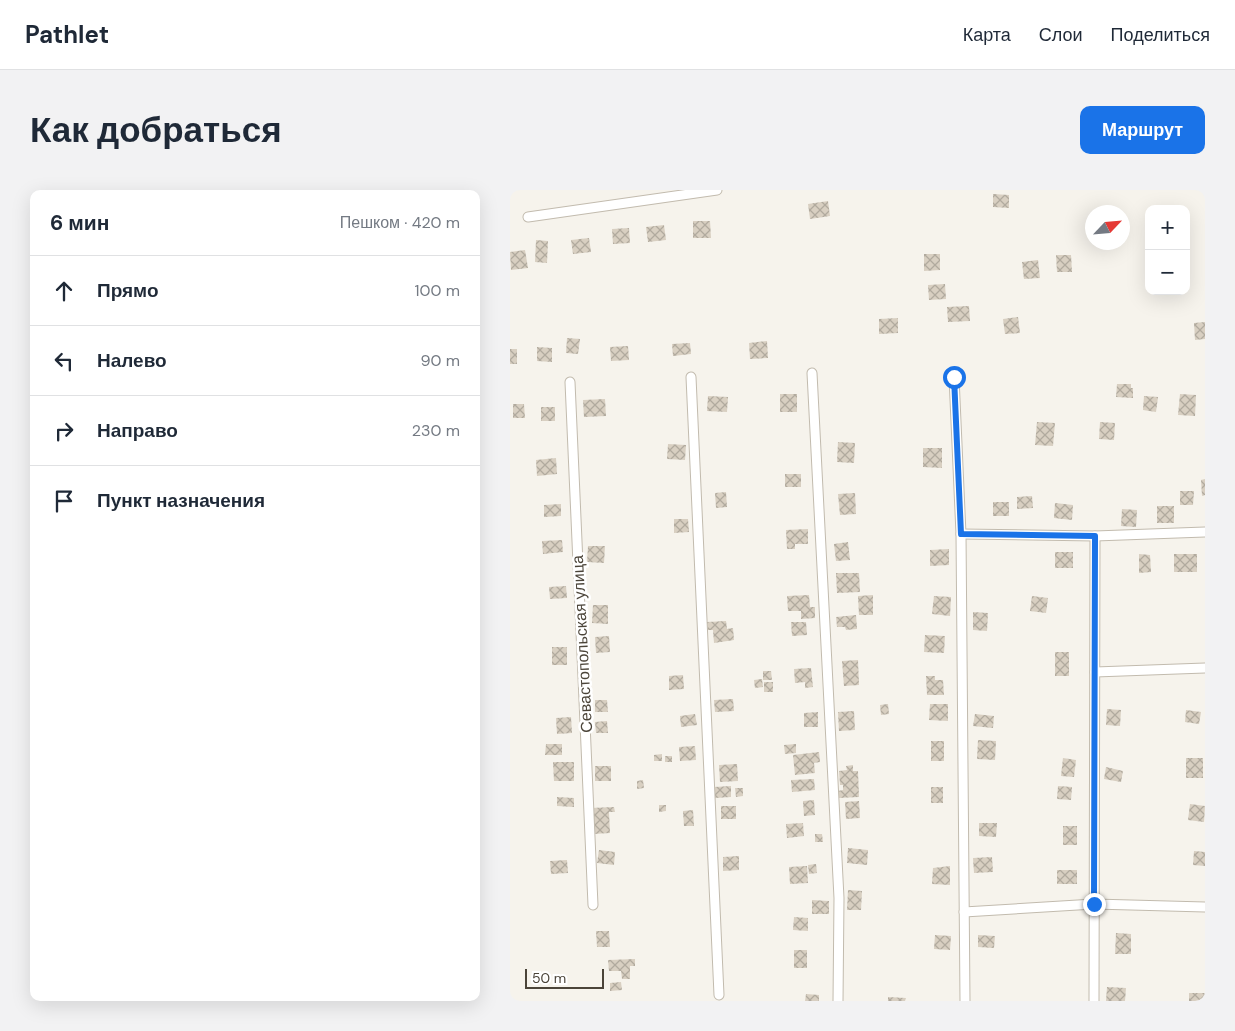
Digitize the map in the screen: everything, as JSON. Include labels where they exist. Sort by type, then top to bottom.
[{"type":"street","points":[[528,217],[717,190]]},
{"type":"street","points":[[812,373],[839,898],[838,1001]]},
{"type":"street","points":[[691,377],[719,995]]},
{"type":"street","points":[[954,377],[961,534],[965,1001]]},
{"type":"street","name":"Севастопольская улица","points":[[570,382],[593,905]]},
{"type":"street","points":[[961,534],[1095,536],[1205,532]]},
{"type":"street","points":[[1094,1001],[1095,536]]},
{"type":"street","points":[[1095,672],[1205,668]]},
{"type":"street","points":[[964,912],[1094,904],[1205,907]]},
{"type":"building","points":[[993,194],[1009,195],[1009,208],[993,207]]},
{"type":"building","points":[[828,201],[830,216],[810,219],[808,204]]},
{"type":"building","points":[[693,221],[710,221],[711,238],[693,238]]},
{"type":"building","points":[[664,225],[666,240],[648,242],[646,227]]},
{"type":"building","points":[[629,228],[630,243],[613,244],[612,229]]},
{"type":"building","points":[[589,238],[591,252],[573,254],[571,240]]},
{"type":"building","points":[[536,240],[548,241],[547,263],[535,262]]},
{"type":"building","points":[[525,250],[528,268],[511,270],[510,252]]},
{"type":"building","points":[[924,254],[940,254],[940,270],[924,271]]},
{"type":"building","points":[[1056,255],[1071,255],[1072,272],[1057,272]]},
{"type":"building","points":[[1038,260],[1040,278],[1024,279],[1022,262]]},
{"type":"building","points":[[945,284],[946,299],[929,300],[928,285]]},
{"type":"building","points":[[969,306],[970,321],[948,322],[947,307]]},
{"type":"building","points":[[1018,317],[1020,333],[1005,334],[1003,319]]},
{"type":"building","points":[[898,318],[898,333],[879,334],[879,319]]},
{"type":"building","points":[[1205,322],[1205,339],[1195,340],[1194,323]]},
{"type":"building","points":[[567,338],[580,339],[578,354],[566,353]]},
{"type":"building","points":[[767,341],[768,358],[750,359],[749,343]]},
{"type":"building","points":[[690,343],[691,354],[673,356],[672,344]]},
{"type":"building","points":[[628,346],[629,360],[611,361],[610,347]]},
{"type":"building","points":[[537,347],[552,348],[552,362],[537,361]]},
{"type":"building","points":[[510,349],[517,349],[517,364],[510,364]]},
{"type":"building","points":[[1117,384],[1131,384],[1133,398],[1116,397]]},
{"type":"building","points":[[780,394],[797,394],[797,412],[780,412]]},
{"type":"building","points":[[1180,394],[1196,395],[1195,416],[1178,415]]},
{"type":"building","points":[[708,396],[728,397],[727,412],[707,411]]},
{"type":"building","points":[[1144,396],[1158,397],[1156,412],[1143,410]]},
{"type":"building","points":[[605,399],[606,416],[584,417],[583,400]]},
{"type":"building","points":[[513,404],[524,404],[525,418],[513,418]]},
{"type":"building","points":[[541,407],[555,407],[555,421],[541,421]]},
{"type":"building","points":[[1037,422],[1055,423],[1053,446],[1035,445]]},
{"type":"building","points":[[1100,422],[1115,423],[1114,440],[1099,439]]},
{"type":"building","points":[[838,442],[855,443],[854,463],[837,462]]},
{"type":"building","points":[[668,444],[686,445],[685,460],[667,459]]},
{"type":"building","points":[[923,448],[942,448],[942,468],[923,467]]},
{"type":"building","points":[[556,458],[557,474],[537,476],[536,460]]},
{"type":"building","points":[[785,474],[801,474],[801,487],[785,487]]},
{"type":"building","points":[[1205,479],[1205,495],[1202,496],[1201,480]]},
{"type":"building","points":[[1180,491],[1194,491],[1193,505],[1180,505]]},
{"type":"building","points":[[726,492],[727,507],[716,508],[715,493]]},
{"type":"building","points":[[855,493],[856,514],[840,515],[838,494]]},
{"type":"building","points":[[1032,496],[1033,508],[1017,509],[1017,497]]},
{"type":"building","points":[[993,502],[1009,502],[1009,516],[993,516]]},
{"type":"building","points":[[1055,503],[1073,505],[1072,520],[1054,518]]},
{"type":"building","points":[[561,504],[561,516],[544,517],[544,505]]},
{"type":"building","points":[[1157,506],[1174,506],[1174,523],[1157,523]]},
{"type":"building","points":[[1122,509],[1137,510],[1136,527],[1121,526]]},
{"type":"building","points":[[674,519],[688,519],[689,532],[674,533]]},
{"type":"building","points":[[808,529],[808,544],[795,544],[795,549],[787,549],[786,530]]},
{"type":"building","points":[[562,540],[563,552],[543,554],[542,541]]},
{"type":"building","points":[[848,542],[850,560],[836,561],[834,544]]},
{"type":"building","points":[[588,546],[605,546],[604,563],[587,562]]},
{"type":"building","points":[[949,549],[949,565],[930,566],[930,550]]},
{"type":"building","points":[[1055,552],[1073,552],[1073,568],[1055,568]]},
{"type":"building","points":[[1139,554],[1150,555],[1151,572],[1139,573]]},
{"type":"building","points":[[1174,554],[1197,554],[1197,572],[1174,572]]},
{"type":"building","points":[[836,573],[859,573],[860,592],[837,593]]},
{"type":"building","points":[[566,586],[567,598],[550,599],[549,587]]},
{"type":"building","points":[[809,595],[810,607],[815,607],[815,618],[801,619],[801,611],[788,611],[787,596]]},
{"type":"building","points":[[873,595],[873,615],[859,615],[858,596]]},
{"type":"building","points":[[934,596],[951,597],[950,616],[932,614]]},
{"type":"building","points":[[1032,596],[1048,598],[1046,613],[1030,611]]},
{"type":"building","points":[[593,605],[608,605],[608,624],[592,623]]},
{"type":"building","points":[[973,612],[988,613],[987,631],[973,630]]},
{"type":"building","points":[[856,615],[857,629],[846,630],[845,627],[837,627],[836,617]]},
{"type":"building","points":[[726,621],[727,629],[733,628],[734,640],[714,643],[713,630],[708,630],[707,622]]},
{"type":"building","points":[[791,622],[806,622],[807,635],[792,636]]},
{"type":"building","points":[[925,635],[945,636],[944,653],[924,652]]},
{"type":"building","points":[[609,636],[610,652],[596,653],[595,637]]},
{"type":"building","points":[[552,647],[567,647],[567,665],[552,665]]},
{"type":"building","points":[[1055,652],[1069,652],[1069,676],[1055,676]]},
{"type":"building","points":[[858,660],[859,685],[844,686],[842,661]]},
{"type":"building","points":[[811,668],[813,687],[805,688],[805,682],[795,683],[794,669]]},
{"type":"building","points":[[763,671],[771,671],[772,680],[763,680]]},
{"type":"building","points":[[683,675],[684,689],[669,690],[669,676]]},
{"type":"building","points":[[926,676],[935,676],[935,680],[943,680],[944,695],[927,695]]},
{"type":"building","points":[[762,679],[763,687],[755,688],[754,680]]},
{"type":"building","points":[[764,682],[773,682],[773,692],[764,692]]},
{"type":"building","points":[[733,699],[734,711],[715,712],[714,700]]},
{"type":"building","points":[[595,700],[607,700],[608,712],[595,712]]},
{"type":"building","points":[[888,704],[889,714],[881,715],[880,705]]},
{"type":"building","points":[[930,704],[948,704],[948,721],[929,720]]},
{"type":"building","points":[[1107,709],[1121,710],[1120,726],[1106,725]]},
{"type":"building","points":[[1186,710],[1201,712],[1199,724],[1185,722]]},
{"type":"building","points":[[854,711],[855,730],[839,731],[838,712]]},
{"type":"building","points":[[818,712],[818,727],[804,727],[804,713]]},
{"type":"building","points":[[695,714],[697,725],[681,727],[680,716]]},
{"type":"building","points":[[975,714],[994,716],[993,728],[973,726]]},
{"type":"building","points":[[571,717],[572,733],[557,734],[556,718]]},
{"type":"building","points":[[607,721],[608,733],[596,733],[595,722]]},
{"type":"building","points":[[978,740],[996,741],[995,760],[977,759]]},
{"type":"building","points":[[931,741],[944,741],[944,761],[931,761]]},
{"type":"building","points":[[546,744],[562,744],[562,755],[545,755]]},
{"type":"building","points":[[796,744],[796,753],[785,754],[784,745]]},
{"type":"building","points":[[695,746],[696,760],[680,761],[679,747]]},
{"type":"building","points":[[819,752],[820,762],[814,763],[815,773],[795,775],[793,755]]},
{"type":"building","points":[[662,754],[662,761],[654,761],[654,755]]},
{"type":"building","points":[[665,756],[672,756],[672,762],[665,762]]},
{"type":"building","points":[[1063,758],[1076,760],[1074,777],[1061,776]]},
{"type":"building","points":[[1186,758],[1203,758],[1203,778],[1186,778]]},
{"type":"building","points":[[553,762],[574,762],[574,781],[554,781]]},
{"type":"building","points":[[737,764],[738,781],[720,782],[719,765]]},
{"type":"building","points":[[853,765],[853,771],[858,771],[859,797],[839,798],[838,791],[843,790],[843,785],[840,785],[839,771],[847,770],[846,766]]},
{"type":"building","points":[[595,766],[611,766],[611,781],[595,781]]},
{"type":"building","points":[[1106,767],[1123,771],[1121,782],[1104,779]]},
{"type":"building","points":[[814,779],[815,790],[792,792],[791,780]]},
{"type":"building","points":[[643,780],[644,788],[637,789],[637,781]]},
{"type":"building","points":[[731,786],[731,797],[715,798],[714,787]]},
{"type":"building","points":[[1058,786],[1072,787],[1071,800],[1057,799]]},
{"type":"building","points":[[931,787],[943,787],[943,803],[931,803]]},
{"type":"building","points":[[735,788],[743,788],[743,796],[736,797]]},
{"type":"building","points":[[557,797],[574,798],[574,807],[557,806]]},
{"type":"building","points":[[814,800],[815,815],[804,816],[803,801]]},
{"type":"building","points":[[859,801],[860,818],[846,819],[845,802]]},
{"type":"building","points":[[1190,804],[1205,806],[1204,822],[1188,820]]},
{"type":"building","points":[[659,805],[666,805],[666,811],[659,812]]},
{"type":"building","points":[[721,806],[736,806],[736,819],[721,819]]},
{"type":"building","points":[[614,807],[615,812],[609,812],[610,833],[594,834],[590,808]]},
{"type":"building","points":[[693,810],[694,826],[684,826],[683,811]]},
{"type":"building","points":[[803,823],[804,836],[787,838],[786,824]]},
{"type":"building","points":[[979,823],[997,823],[996,837],[979,836]]},
{"type":"building","points":[[1063,826],[1077,826],[1077,845],[1063,845]]},
{"type":"building","points":[[815,834],[822,834],[823,842],[815,842]]},
{"type":"building","points":[[848,848],[868,850],[867,865],[847,863]]},
{"type":"building","points":[[599,850],[615,852],[614,865],[597,863]]},
{"type":"building","points":[[1194,851],[1205,852],[1205,866],[1193,865]]},
{"type":"building","points":[[739,856],[739,870],[723,871],[723,857]]},
{"type":"building","points":[[992,857],[993,872],[974,873],[973,858]]},
{"type":"building","points":[[567,860],[568,873],[551,874],[550,861]]},
{"type":"building","points":[[816,864],[817,873],[809,874],[808,865]]},
{"type":"building","points":[[807,866],[808,883],[790,884],[789,867]]},
{"type":"building","points":[[950,866],[950,885],[932,884],[933,868]]},
{"type":"building","points":[[1057,870],[1077,870],[1077,884],[1057,884]]},
{"type":"building","points":[[848,890],[862,891],[861,910],[847,910]]},
{"type":"building","points":[[812,900],[829,901],[829,914],[812,914]]},
{"type":"building","points":[[794,917],[808,918],[808,931],[793,930]]},
{"type":"building","points":[[596,931],[609,931],[610,947],[597,947]]},
{"type":"building","points":[[1116,933],[1131,934],[1131,954],[1115,954]]},
{"type":"building","points":[[935,935],[951,936],[950,950],[934,949]]},
{"type":"building","points":[[978,935],[995,936],[994,948],[978,947]]},
{"type":"building","points":[[794,950],[807,950],[807,968],[794,968]]},
{"type":"building","points":[[635,959],[635,966],[630,966],[630,979],[622,979],[621,971],[609,971],[608,960]]},
{"type":"building","points":[[621,982],[622,990],[610,991],[610,983]]},
{"type":"building","points":[[1107,987],[1126,988],[1125,1001],[1106,1001]]},
{"type":"building","points":[[1189,993],[1205,993],[1205,1001],[1189,1001]]},
{"type":"building","points":[[806,994],[819,995],[819,1001],[805,1001]]},
{"type":"building","points":[[888,997],[906,998],[905,1001],[888,1001]]},
{"type":"route","points":[[954,377],[961,534],[1095,536],[1094,904]]}]
